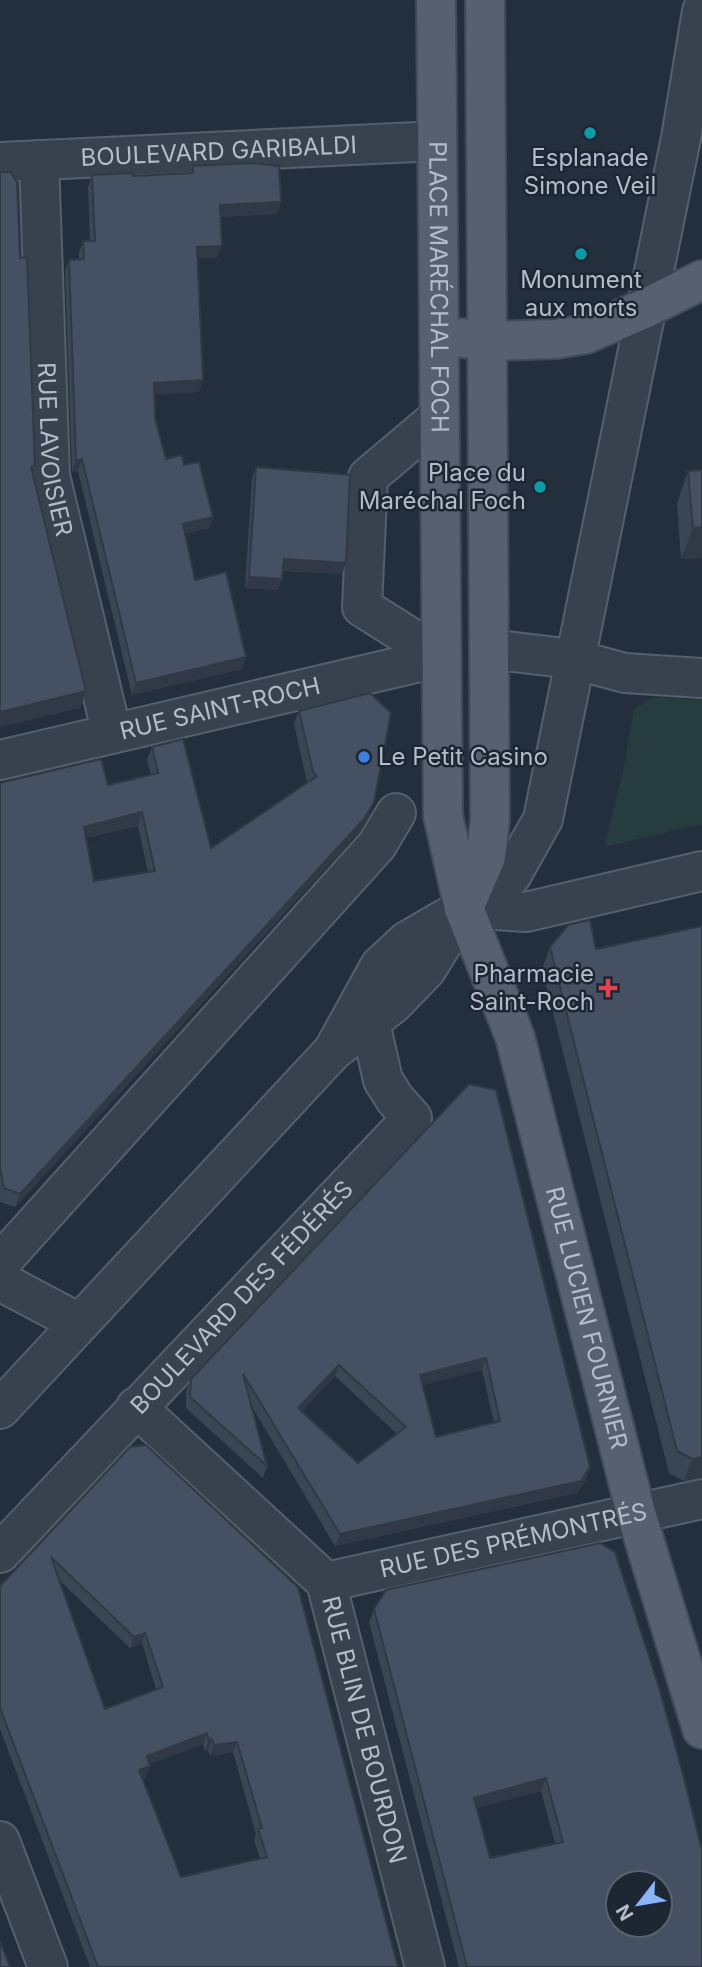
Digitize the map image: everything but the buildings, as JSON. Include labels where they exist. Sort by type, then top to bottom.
[{"type":"main road","name":"PLACE MARÉCHAL FOCH","points":[[436,0],[443,816],[464,908]]},
{"type":"main road","name":"PLACE MARÉCHAL FOCH","points":[[464,908],[486,857],[490,819],[485,0]]},
{"type":"main road","points":[[438,336],[488,341],[556,339],[586,334],[702,280]]},
{"type":"main road","name":"RUE LUCIEN FOURNIER","points":[[464,908],[515,1037],[636,1513],[702,1729]]},
{"type":"street","points":[[333,1051],[380,966],[407,941],[464,908],[511,876],[543,819],[573,659],[646,308],[691,150],[702,11]]},
{"type":"street","name":"BOULEVARD GARIBALDI","points":[[0,162],[437,141]]},
{"type":"street","name":"RUE LAVOISIER","points":[[39,160],[50,476],[113,734]]},
{"type":"street","points":[[439,417],[368,477],[362,607],[441,657]]},
{"type":"street","points":[[489,649],[573,659],[625,673],[702,678]]},
{"type":"street","name":"RUE SAINT-ROCH","points":[[0,760],[441,657]]},
{"type":"street","points":[[0,1262],[377,845],[396,813]]},
{"type":"street","points":[[464,908],[526,912],[702,871]]},
{"type":"street","points":[[0,1409],[333,1051],[394,1003],[426,970],[464,908]]},
{"type":"street","name":"BOULEVARD DES FÉDÉRÉS","points":[[0,1553],[412,1118],[383,1080],[370,1023]]},
{"type":"street","points":[[0,1281],[79,1323]]},
{"type":"street","name":"RUE BLIN DE BOURDON","points":[[136,1407],[326,1582],[425,1967]]},
{"type":"street","name":"RUE DES PRÉMONTRÉS","points":[[326,1582],[702,1499]]},
{"type":"street","points":[[0,1841],[48,1967]]},
{"type":"green space","points":[[653,697],[702,700],[702,824],[604,847],[622,776],[634,709]]},
{"type":"place","name":"Esplanade Simone Veil","points":[[590,133]]},
{"type":"place","name":"Monument aux morts","points":[[581,254]]},
{"type":"place","name":"Place du Maréchal Foch","points":[[540,487]]},
{"type":"place","name":"Le Petit Casino","points":[[364,757]]},
{"type":"place","name":"Pharmacie Saint-Roch","points":[[608,988]]}]
